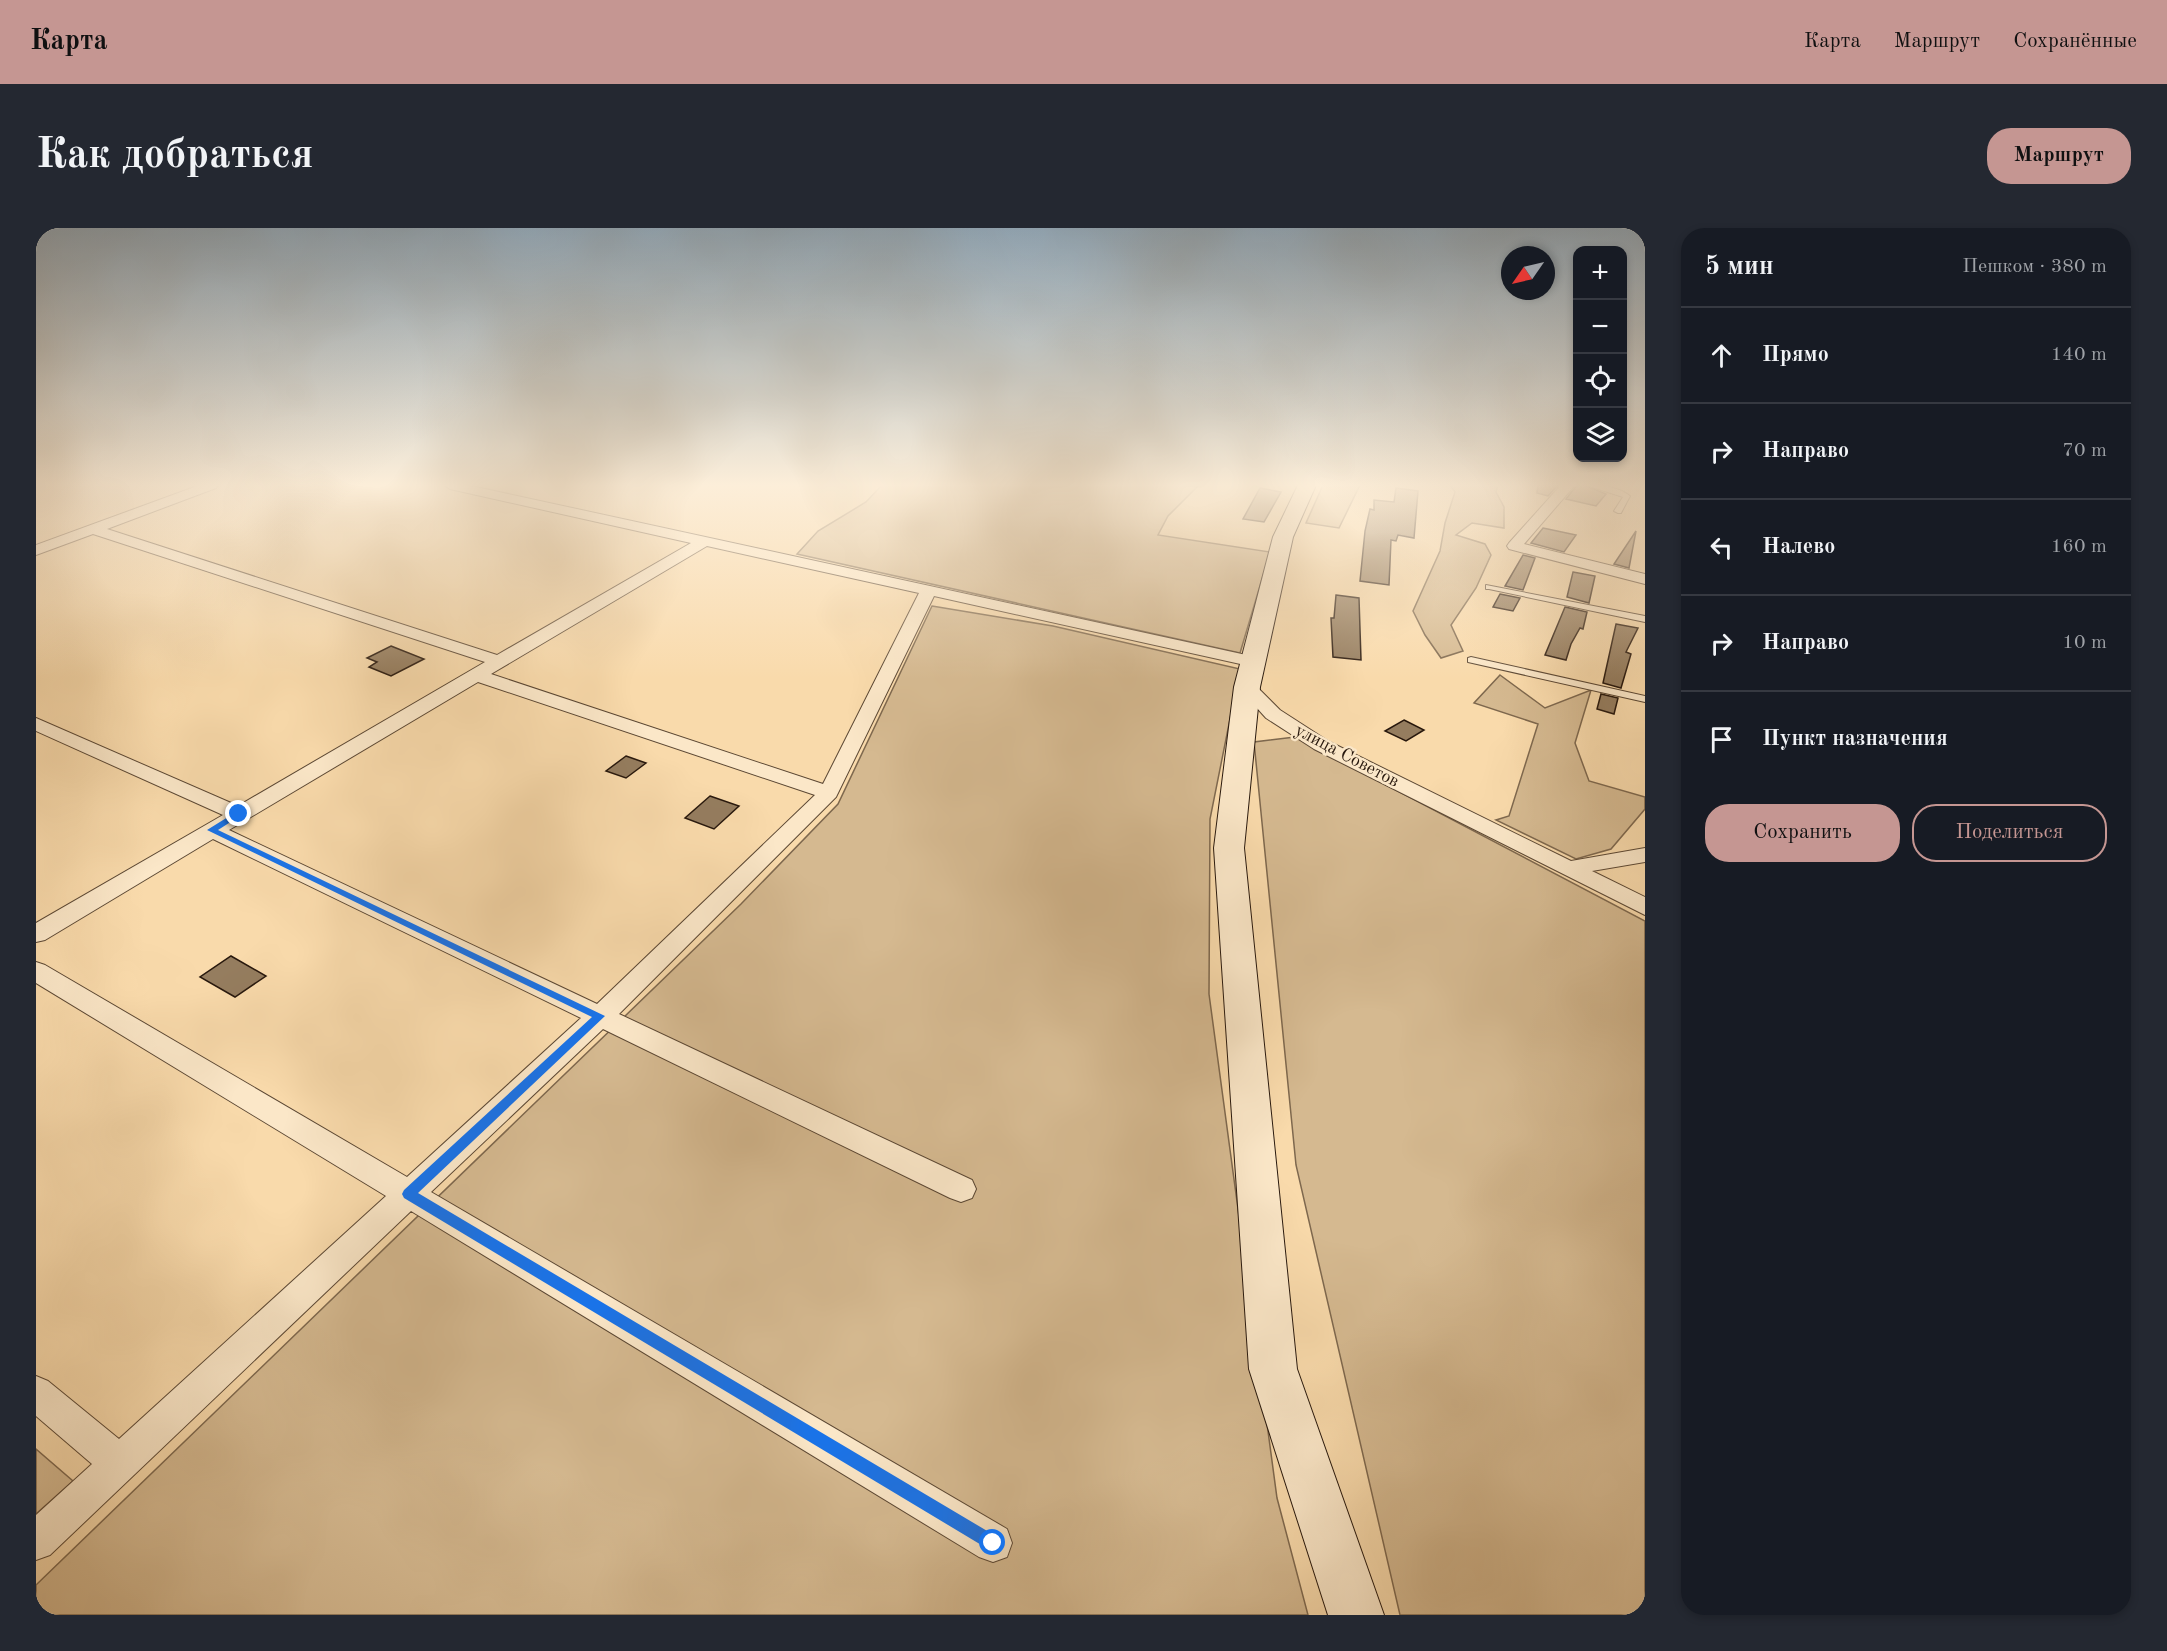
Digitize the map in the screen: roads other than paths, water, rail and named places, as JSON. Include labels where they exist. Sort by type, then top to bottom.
[{"type":"main road","points":[[1280,550],[1251,675],[1229,848],[1273,1369],[1356,1615]]},
{"type":"street","points":[[157,550],[498,661]]},
{"type":"street","points":[[36,934],[689,550]]},
{"type":"street","points":[[750,550],[929,589],[1251,675]]},
{"type":"street","points":[[1529,550],[1645,579]]},
{"type":"street","points":[[36,1540],[600,1016],[829,794],[929,589]]},
{"type":"street","points":[[475,675],[829,794]]},
{"type":"street","name":"улица Советов","points":[[1251,675],[1273,714],[1321,745],[1645,907]]},
{"type":"street","points":[[36,724],[239,814]]},
{"type":"street","points":[[212,830],[961,1189]]},
{"type":"street","points":[[1569,868],[1645,855]]},
{"type":"street","points":[[36,971],[993,1543]]},
{"type":"street","points":[[36,1393],[120,1463]]},
{"type":"lane","points":[[1490,588],[1645,619]]},
{"type":"lane","points":[[1471,660],[1645,699]]}]
